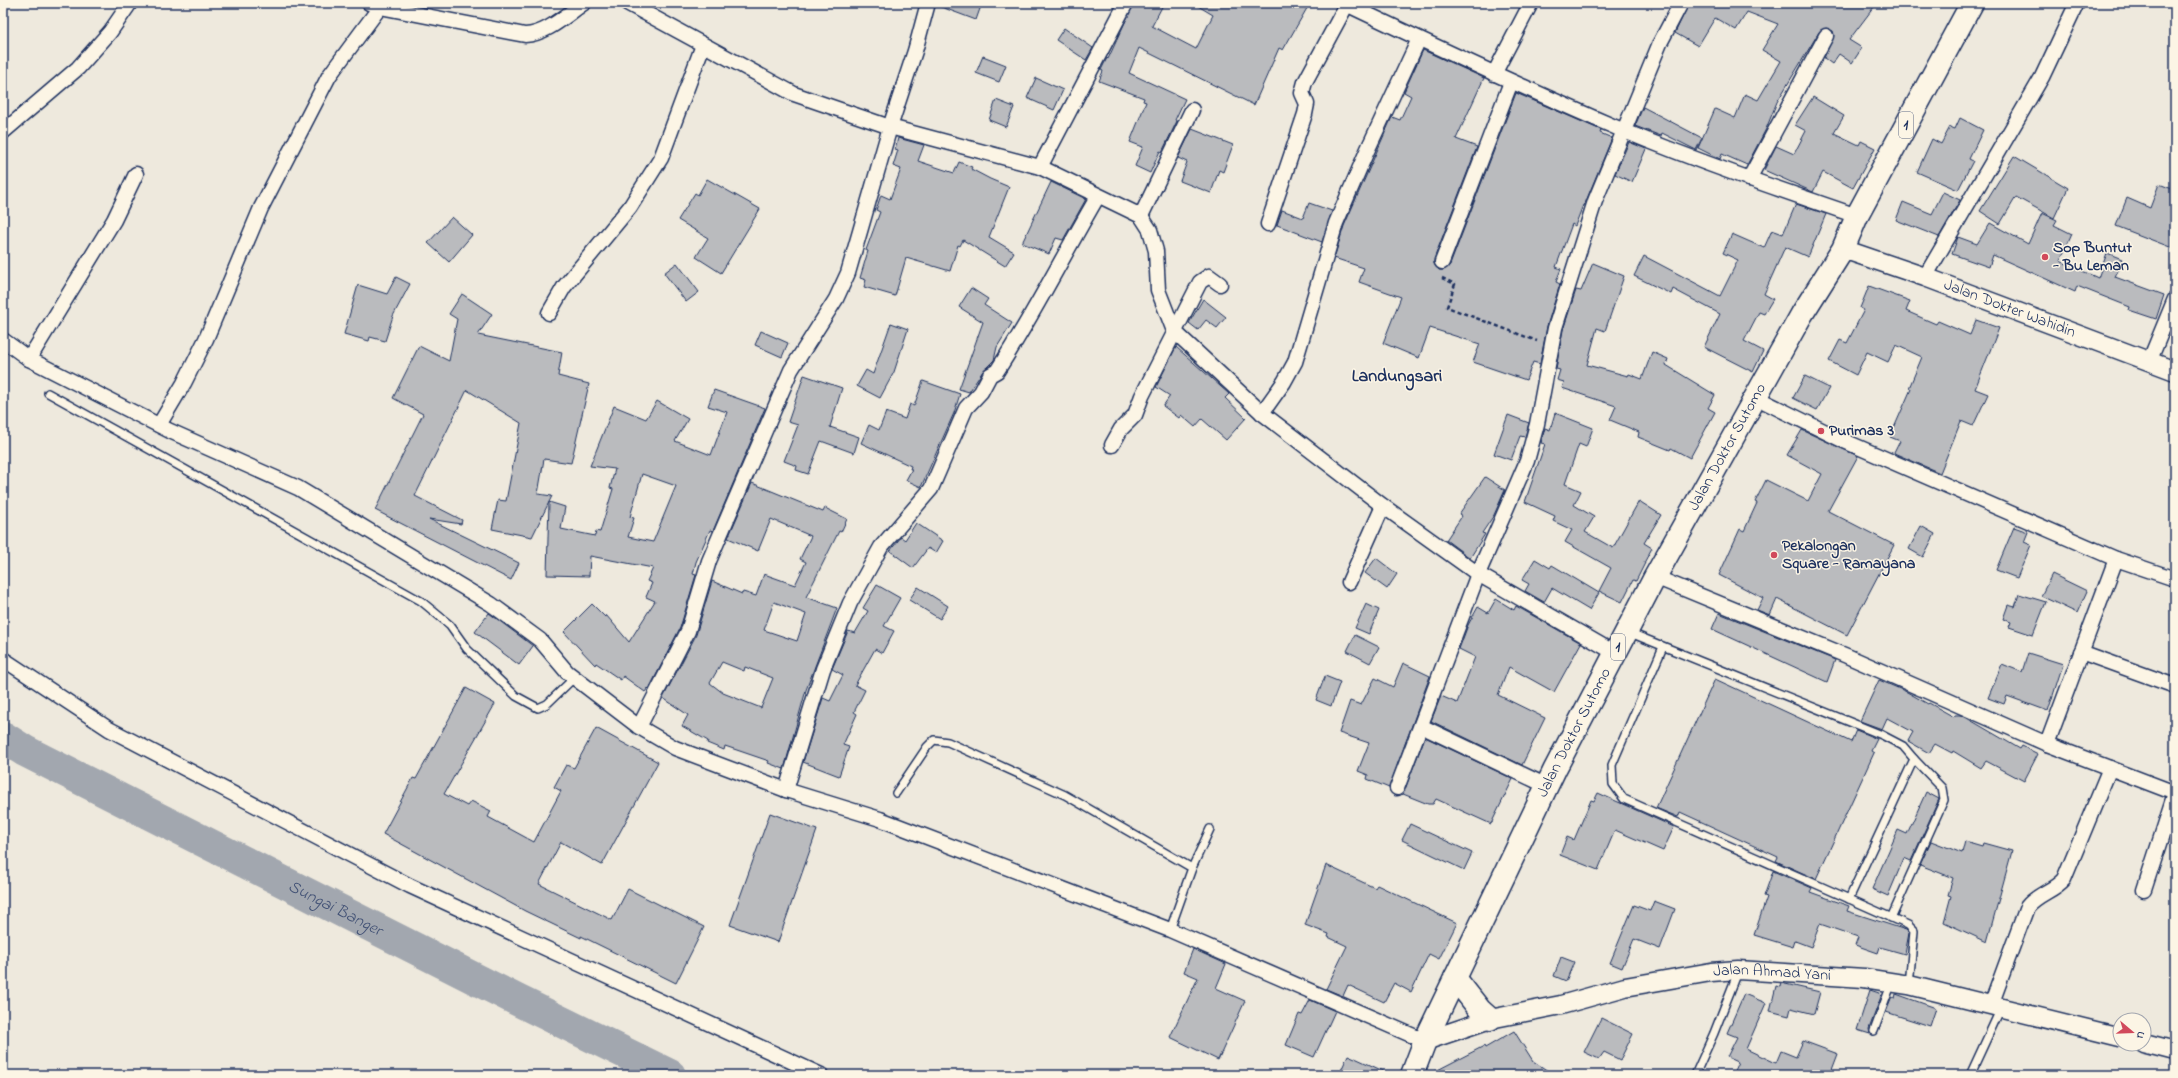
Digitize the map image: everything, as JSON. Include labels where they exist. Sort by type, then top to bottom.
[{"type":"highway","name":"1","points":[[1843,249],[1857,216],[1972,3]]},
{"type":"highway","name":"Jalan Doktor Sutomo","points":[[1416,1062],[1547,786],[1615,653],[1655,577],[1755,396],[1802,314],[1843,249]]},
{"type":"highway","points":[[1455,978],[1480,1010],[1490,1019]]},
{"type":"street","points":[[3,132],[78,68],[110,32],[130,3]]},
{"type":"street","points":[[159,425],[184,383],[203,346],[262,208],[328,76],[375,5],[525,35],[536,34],[546,29],[584,3]]},
{"type":"street","points":[[626,3],[794,94],[890,126],[1040,166],[1141,216],[1150,230],[1156,251],[1158,290],[1174,330],[1262,413],[1382,506],[1478,574],[1615,653]]},
{"type":"street","points":[[639,727],[688,631],[709,561],[791,370],[836,299],[848,273],[890,126],[915,51],[928,3]]},
{"type":"street","points":[[1040,166],[1126,3]]},
{"type":"street","points":[[1494,74],[1530,3]]},
{"type":"street","points":[[1397,788],[1478,574],[1526,461],[1544,391],[1551,347],[1595,201],[1660,43],[1681,3]]},
{"type":"street","points":[[1926,277],[2042,77],[2077,3]]},
{"type":"street","points":[[1268,224],[1305,114],[1307,104],[1302,93],[1305,82],[1345,4],[1511,82],[1623,130],[1749,179],[1857,216]]},
{"type":"street","points":[[1749,179],[1826,36]]},
{"type":"street","points":[[1262,413],[1284,382],[1295,362],[1336,223],[1367,151],[1419,39]]},
{"type":"street","points":[[549,314],[564,287],[630,207],[661,158],[703,45]]},
{"type":"street","points":[[1442,262],[1511,82]]},
{"type":"street","points":[[1141,216],[1192,110]]},
{"type":"street","points":[[29,358],[114,220],[136,174]]},
{"type":"street","points":[[786,790],[822,669],[856,590],[881,546],[931,489],[966,408],[981,392],[990,375],[997,371],[1030,319],[1054,271],[1098,196]]},
{"type":"street","name":"Jalan Dokter Wahidin","points":[[1843,249],[1926,277],[2175,371]]},
{"type":"street","points":[[1112,445],[1121,429],[1135,415],[1142,396],[1174,330],[1200,282],[1205,278],[1214,278],[1220,284]]},
{"type":"street","points":[[2149,362],[2175,298]]},
{"type":"street","points":[[3,340],[29,358],[159,425],[298,488],[491,604],[540,640],[567,672],[574,678],[639,727],[675,748],[786,790],[880,819],[1170,930],[1416,1062]]},
{"type":"street","points":[[1755,396],[1842,440],[2116,559],[2175,579]]},
{"type":"street","points":[[1349,582],[1382,506]]},
{"type":"street","points":[[2047,744],[2116,559]]},
{"type":"street","points":[[1655,577],[1847,656],[2047,744],[2175,794],[2144,890]]},
{"type":"street","points":[[2081,652],[2175,686]]},
{"type":"street","points":[[3,659],[109,729],[410,886],[821,1075]]},
{"type":"street","points":[[1421,726],[1547,786]]},
{"type":"street","points":[[1996,1007],[2028,907],[2033,900],[2058,886],[2064,879],[2110,768]]},
{"type":"street","name":"Jalan Ahmad Yani","points":[[1416,1062],[1490,1019],[1561,1005],[1626,987],[1711,972],[1738,970],[1864,978],[1901,983],[2112,1035]]},
{"type":"street","points":[[2152,1045],[2175,1051]]},
{"type":"lane","points":[[48,393],[421,601],[450,625],[467,649],[516,696],[531,706],[538,708],[547,704],[574,678]]},
{"type":"lane","points":[[1627,632],[1882,735],[1902,746],[1942,788],[1944,800],[1891,918]]},
{"type":"lane","points":[[1663,647],[1612,765],[1613,784],[1624,799],[1908,925],[1914,931],[1901,983],[1874,1031]]},
{"type":"lane","points":[[896,793],[934,740],[948,742],[1065,795],[1192,868]]},
{"type":"lane","points":[[1849,899],[1914,758]]},
{"type":"lane","points":[[1170,930],[1192,868],[1210,829]]},
{"type":"lane","points":[[1695,1075],[1714,1033],[1738,970]]},
{"type":"lane","points":[[1970,1075],[1996,1007]]},
{"type":"path","points":[[1442,262],[1437,275],[1455,284],[1448,307],[1551,347]]},
{"type":"building","points":[[936,3],[982,3],[976,20],[936,5]]},
{"type":"building","points":[[1134,3],[1164,3],[1152,26],[1196,49],[1213,15],[1193,3],[1310,3],[1283,50],[1279,48],[1254,105],[1139,48],[1129,73],[1185,99],[1175,120],[1177,121],[1162,152],[1160,151],[1150,173],[1135,166],[1143,147],[1130,142],[1146,102],[1143,101],[1144,98],[1099,81],[1103,71],[1101,70],[1107,58],[1108,59]]},
{"type":"building","points":[[1689,3],[1877,3],[1849,40],[1862,48],[1852,63],[1839,54],[1832,64],[1824,58],[1834,35],[1833,31],[1826,28],[1819,32],[1777,102],[1766,129],[1747,165],[1722,154],[1720,159],[1698,148],[1715,109],[1735,118],[1745,94],[1758,100],[1781,61],[1762,50],[1778,24],[1747,12],[1736,30],[1715,18],[1698,46],[1675,33]]},
{"type":"building","points":[[1064,28],[1093,48],[1086,60],[1056,40]]},
{"type":"building","points":[[1423,50],[1484,78],[1456,139],[1477,147],[1434,259],[1434,264],[1439,270],[1444,270],[1450,265],[1516,93],[1601,130],[1600,133],[1612,138],[1575,226],[1572,224],[1556,267],[1561,269],[1556,282],[1560,284],[1547,326],[1540,364],[1533,362],[1526,380],[1473,362],[1480,344],[1430,328],[1419,358],[1383,343],[1401,297],[1359,282],[1364,268],[1334,258],[1344,226],[1392,117],[1400,120],[1411,96],[1404,92]]},
{"type":"building","points":[[983,56],[1006,65],[999,82],[976,73]]},
{"type":"building","points":[[1036,78],[1063,90],[1054,110],[1027,98]]},
{"type":"building","points":[[1813,97],[1844,116],[1834,133],[1859,145],[1861,141],[1875,148],[1853,188],[1823,172],[1813,192],[1764,170],[1776,146],[1794,154],[1806,131],[1795,125]]},
{"type":"building","points":[[996,100],[1014,107],[1006,127],[989,120]]},
{"type":"building","points":[[1643,107],[1702,138],[1696,150],[1662,133],[1661,136],[1635,126]]},
{"type":"building","points":[[1960,118],[1983,130],[1969,159],[1973,161],[1958,190],[1917,172],[1932,139],[1941,144],[1950,127],[1955,129]]},
{"type":"building","points":[[1192,129],[1233,145],[1223,172],[1219,170],[1211,193],[1180,181],[1187,162],[1178,158]]},
{"type":"building","points":[[898,138],[924,145],[918,161],[954,173],[959,162],[972,167],[971,169],[990,179],[1009,187],[989,237],[1014,252],[1005,266],[963,240],[960,246],[958,245],[950,271],[906,258],[895,296],[864,287],[866,280],[860,278],[868,251],[866,250],[880,212],[876,210],[881,195],[890,199],[901,169],[893,166],[898,150],[895,149]]},
{"type":"building","points":[[1629,142],[1646,149],[1632,182],[1615,174]]},
{"type":"building","points":[[2014,156],[2068,188],[2054,218],[2016,197],[2000,224],[1980,211]]},
{"type":"building","points":[[707,179],[760,209],[721,273],[696,257],[708,238],[678,220],[695,193],[698,195]]},
{"type":"building","points":[[1051,182],[1086,199],[1063,240],[1056,238],[1049,254],[1022,243]]},
{"type":"building","points":[[2159,184],[2175,190],[2175,249],[2116,226],[2127,198],[2150,208]]},
{"type":"building","points":[[1943,192],[1960,200],[1939,237],[1896,220],[1903,202],[1932,214]]},
{"type":"building","points":[[1309,203],[1332,211],[1322,242],[1277,225],[1282,210],[1303,218]]},
{"type":"building","points":[[1796,204],[1826,214],[1808,257],[1785,247],[1764,294],[1773,299],[1764,314],[1759,312],[1744,341],[1763,351],[1753,372],[1704,347],[1720,314],[1673,289],[1671,294],[1634,276],[1644,256],[1720,296],[1738,260],[1723,253],[1732,234],[1764,248],[1772,230],[1783,234]]},
{"type":"building","points":[[2042,213],[2057,220],[2054,225],[2072,234],[2060,261],[2098,278],[2107,253],[2122,259],[2115,277],[2164,295],[2156,319],[2129,310],[2130,307],[2077,286],[2075,292],[1993,255],[1989,267],[1952,254],[1958,237],[1977,244],[1990,223],[2028,244]]},
{"type":"building","points":[[452,217],[472,235],[449,262],[428,243]]},
{"type":"building","points":[[677,263],[699,292],[686,302],[664,273]]},
{"type":"building","points":[[1593,263],[1624,276],[1605,331],[1597,328],[1587,365],[1628,376],[1629,374],[1642,379],[1652,352],[1668,359],[1666,365],[1715,395],[1708,408],[1715,412],[1690,458],[1671,448],[1670,450],[1638,437],[1639,432],[1610,420],[1616,406],[1562,388],[1564,382],[1557,380],[1560,370],[1556,369],[1563,330],[1576,290],[1581,291]]},
{"type":"building","points":[[396,277],[410,284],[393,316],[385,341],[370,337],[369,341],[344,334],[358,285],[387,294]]},
{"type":"building","points":[[1869,286],[1910,301],[1906,311],[1936,324],[1938,321],[1970,335],[1976,320],[1999,328],[1975,389],[1988,394],[1973,426],[1961,421],[1940,473],[1894,453],[1900,441],[1890,437],[1911,389],[1909,388],[1922,357],[1896,345],[1888,362],[1867,352],[1856,375],[1829,361],[1840,340],[1847,343],[1864,310],[1860,308]]},
{"type":"building","points":[[971,288],[988,299],[984,305],[1012,323],[997,347],[994,360],[983,371],[969,392],[959,389],[983,322],[959,307]]},
{"type":"building","points":[[462,294],[492,314],[478,335],[562,352],[558,376],[589,384],[571,463],[544,459],[538,494],[552,496],[532,537],[492,529],[498,500],[506,501],[521,423],[467,390],[415,496],[462,520],[461,524],[429,519],[519,563],[511,580],[375,510],[423,414],[393,398],[419,346],[449,361],[457,319],[449,314]]},
{"type":"building","points":[[1203,299],[1226,317],[1217,328],[1206,320],[1198,330],[1189,323]]},
{"type":"building","points":[[891,323],[908,329],[894,372],[880,398],[857,386],[866,370],[873,374]]},
{"type":"building","points":[[761,331],[788,343],[782,357],[755,345]]},
{"type":"building","points":[[1176,347],[1229,394],[1225,398],[1246,418],[1226,440],[1202,419],[1195,427],[1181,415],[1179,418],[1163,406],[1170,396],[1156,387]]},
{"type":"building","points":[[804,375],[842,388],[830,427],[859,437],[854,453],[821,441],[808,474],[796,470],[797,466],[784,461],[798,425],[788,422]]},
{"type":"building","points":[[1805,376],[1829,388],[1817,410],[1793,398]]},
{"type":"building","points":[[923,381],[960,394],[954,413],[921,487],[906,480],[912,469],[910,469],[911,466],[861,443],[869,425],[879,430],[886,412],[905,419],[910,404],[914,406]]},
{"type":"building","points":[[714,390],[765,408],[713,531],[710,530],[696,562],[693,574],[696,575],[680,628],[649,689],[648,688],[645,692],[623,676],[621,680],[596,663],[595,665],[564,632],[592,604],[605,617],[606,615],[629,642],[655,601],[646,597],[652,583],[647,581],[653,568],[590,556],[589,576],[547,575],[549,502],[565,507],[561,529],[595,536],[596,531],[600,532],[613,489],[610,488],[615,469],[590,466],[614,406],[646,419],[657,401],[688,419],[675,441],[711,455],[727,412],[708,406]],"holes":[[[642,474],[676,486],[653,542],[628,537],[634,518],[630,517]]]},
{"type":"building","points":[[1555,413],[1593,428],[1586,447],[1579,444],[1565,484],[1581,491],[1574,505],[1594,517],[1585,532],[1613,548],[1639,501],[1661,515],[1644,543],[1652,548],[1636,581],[1633,580],[1622,602],[1599,591],[1611,568],[1565,542],[1572,530],[1553,521],[1555,516],[1525,502],[1545,444],[1541,443],[1545,428],[1550,430]]},
{"type":"building","points":[[1508,415],[1529,423],[1525,437],[1520,436],[1511,460],[1494,454]]},
{"type":"building","points":[[1802,430],[1858,456],[1828,511],[1894,545],[1847,635],[1777,599],[1770,615],[1757,610],[1763,598],[1719,575],[1740,529],[1744,531],[1757,503],[1755,502],[1766,480],[1808,501],[1822,474],[1787,455]]},
{"type":"building","points":[[1485,477],[1505,490],[1494,515],[1482,533],[1485,534],[1470,558],[1446,540],[1462,516],[1459,514]]},
{"type":"building","points":[[752,483],[823,512],[825,508],[847,519],[841,532],[839,531],[806,597],[837,608],[806,690],[784,769],[768,763],[769,761],[725,746],[724,750],[707,743],[708,741],[682,726],[688,715],[663,698],[696,635],[712,581],[742,594],[743,592],[756,596],[764,574],[795,585],[806,562],[800,559],[811,536],[771,519],[758,551],[728,538]],"holes":[[[774,602],[806,614],[797,641],[764,630]],[[722,662],[744,671],[745,667],[773,678],[761,708],[723,693],[710,683]]]},
{"type":"building","points":[[916,523],[943,541],[936,553],[928,548],[913,568],[890,551],[901,537],[905,540]]},
{"type":"building","points":[[1921,526],[1935,534],[1923,557],[1909,549]]},
{"type":"building","points":[[2014,527],[2028,532],[2024,542],[2031,545],[2017,578],[1996,570]]},
{"type":"building","points":[[1376,558],[1397,574],[1387,589],[1365,573]]},
{"type":"building","points":[[1535,559],[1550,568],[1552,565],[1599,593],[1589,610],[1552,588],[1544,602],[1525,591],[1529,584],[1522,580]]},
{"type":"building","points":[[2052,574],[2087,591],[2077,613],[2041,596]]},
{"type":"building","points":[[877,585],[900,598],[884,626],[894,631],[882,653],[875,649],[855,685],[865,690],[854,712],[857,714],[843,745],[849,747],[839,776],[803,762],[823,698],[830,701],[843,675],[832,669],[848,631],[855,633],[868,611],[863,608]]},
{"type":"building","points":[[918,587],[948,606],[940,619],[909,600]]},
{"type":"building","points":[[2019,594],[2046,602],[2033,635],[2009,627],[2011,622],[2003,619],[2008,605],[2015,607]]},
{"type":"building","points":[[1496,599],[1514,610],[1516,606],[1581,643],[1554,692],[1509,667],[1498,695],[1545,718],[1522,765],[1431,721],[1441,696],[1457,703],[1475,657],[1459,649],[1468,625],[1478,607],[1488,613]]},
{"type":"building","points":[[1366,604],[1379,610],[1369,634],[1355,628]]},
{"type":"building","points":[[489,613],[533,646],[519,665],[475,632]]},
{"type":"building","points":[[1719,613],[1835,660],[1827,682],[1712,629]]},
{"type":"building","points":[[1355,635],[1379,647],[1370,663],[1347,651]]},
{"type":"building","points":[[2028,653],[2063,664],[2048,711],[2007,696],[2004,704],[1988,698],[2002,664],[2022,672]]},
{"type":"building","points":[[1403,663],[1430,676],[1389,788],[1367,779],[1368,775],[1358,771],[1369,743],[1339,733],[1350,701],[1361,705],[1375,678],[1393,687]]},
{"type":"building","points":[[1325,676],[1340,682],[1331,706],[1316,700]]},
{"type":"building","points":[[1715,679],[1851,742],[1856,730],[1877,739],[1871,751],[1874,753],[1816,879],[1776,861],[1778,857],[1680,812],[1678,817],[1656,808]]},
{"type":"building","points":[[1879,680],[1907,692],[1954,717],[1955,715],[1960,715],[1965,717],[2020,749],[2022,746],[2038,754],[2024,781],[1986,761],[1981,768],[1953,751],[1952,753],[1935,744],[1929,753],[1908,741],[1913,732],[1887,718],[1882,729],[1860,721]]},
{"type":"building","points":[[466,688],[495,704],[444,794],[467,806],[471,801],[491,811],[488,817],[534,842],[561,791],[554,787],[566,765],[574,768],[596,728],[658,762],[602,865],[561,842],[539,884],[612,920],[628,889],[704,927],[676,983],[581,936],[581,938],[525,911],[383,834],[413,778],[416,779]]},
{"type":"building","points":[[1425,737],[1513,779],[1491,824],[1436,799],[1433,804],[1428,804],[1403,794]]},
{"type":"building","points":[[1926,792],[1939,799],[1911,861],[1904,858],[1888,896],[1872,889],[1898,830],[1907,834]]},
{"type":"building","points":[[1598,793],[1674,827],[1663,851],[1615,830],[1598,870],[1560,855],[1567,837],[1574,840],[1591,800],[1594,801]]},
{"type":"building","points":[[770,813],[817,830],[778,942],[730,925]]},
{"type":"building","points":[[1410,824],[1472,853],[1464,870],[1402,840]]},
{"type":"building","points":[[1931,841],[1962,853],[1965,841],[1982,846],[1983,843],[2012,851],[1987,942],[1944,922],[1951,896],[1948,895],[1953,878],[1920,865]]},
{"type":"building","points":[[1326,865],[1375,888],[1377,885],[1457,923],[1439,959],[1429,954],[1411,992],[1394,983],[1384,1002],[1348,985],[1343,996],[1326,989],[1347,946],[1328,937],[1329,934],[1305,925]]},
{"type":"building","points":[[1773,871],[1812,888],[1810,892],[1849,906],[1847,911],[1906,930],[1909,933],[1905,954],[1880,947],[1878,953],[1855,945],[1858,937],[1820,924],[1811,947],[1795,941],[1793,947],[1754,935],[1767,897],[1764,896]]},
{"type":"building","points":[[1654,901],[1675,909],[1660,949],[1634,939],[1622,968],[1610,963],[1634,905],[1650,911]]},
{"type":"building","points":[[1193,949],[1226,964],[1216,988],[1245,1001],[1218,1060],[1170,1037],[1198,978],[1184,972]]},
{"type":"building","points":[[1561,957],[1574,962],[1566,981],[1554,976]]},
{"type":"building","points":[[1781,983],[1820,992],[1814,1014],[1791,1008],[1789,1016],[1770,1011],[1776,986],[1780,987]]},
{"type":"building","points":[[1870,990],[1882,994],[1869,1029],[1870,1034],[1857,1030]]},
{"type":"building","points":[[1744,994],[1766,1003],[1746,1049],[1776,1063],[1781,1051],[1796,1057],[1803,1041],[1838,1054],[1830,1075],[1732,1075],[1738,1062],[1727,1057],[1737,1037],[1727,1033]]},
{"type":"building","points":[[1896,994],[1936,1008],[1930,1026],[1886,1012],[1892,997],[1895,998]]},
{"type":"building","points":[[1310,1000],[1335,1011],[1314,1057],[1286,1045],[1299,1014],[1302,1015]]},
{"type":"building","points":[[1601,1018],[1633,1034],[1620,1060],[1604,1052],[1599,1059],[1584,1052]]},
{"type":"building","points":[[1514,1031],[1533,1061],[1554,1075],[1428,1075],[1484,1046],[1485,1048]]},
{"type":"building","points":[[1348,1055],[1355,1058],[1392,1075],[1339,1075]]},
{"type":"waterway","name":"Sungai Banger","points":[[3,737],[25,751],[517,1000],[670,1075]]},
{"type":"place","name":"Sop Buntut - Bu Leman","points":[[2045,257]]},
{"type":"place","name":"Purimas 3","points":[[1821,431]]},
{"type":"place","name":"Pekalongan Square - Ramayana","points":[[1774,555]]},
{"type":"district","name":"Landungsari","points":[[1397,377]]}]
